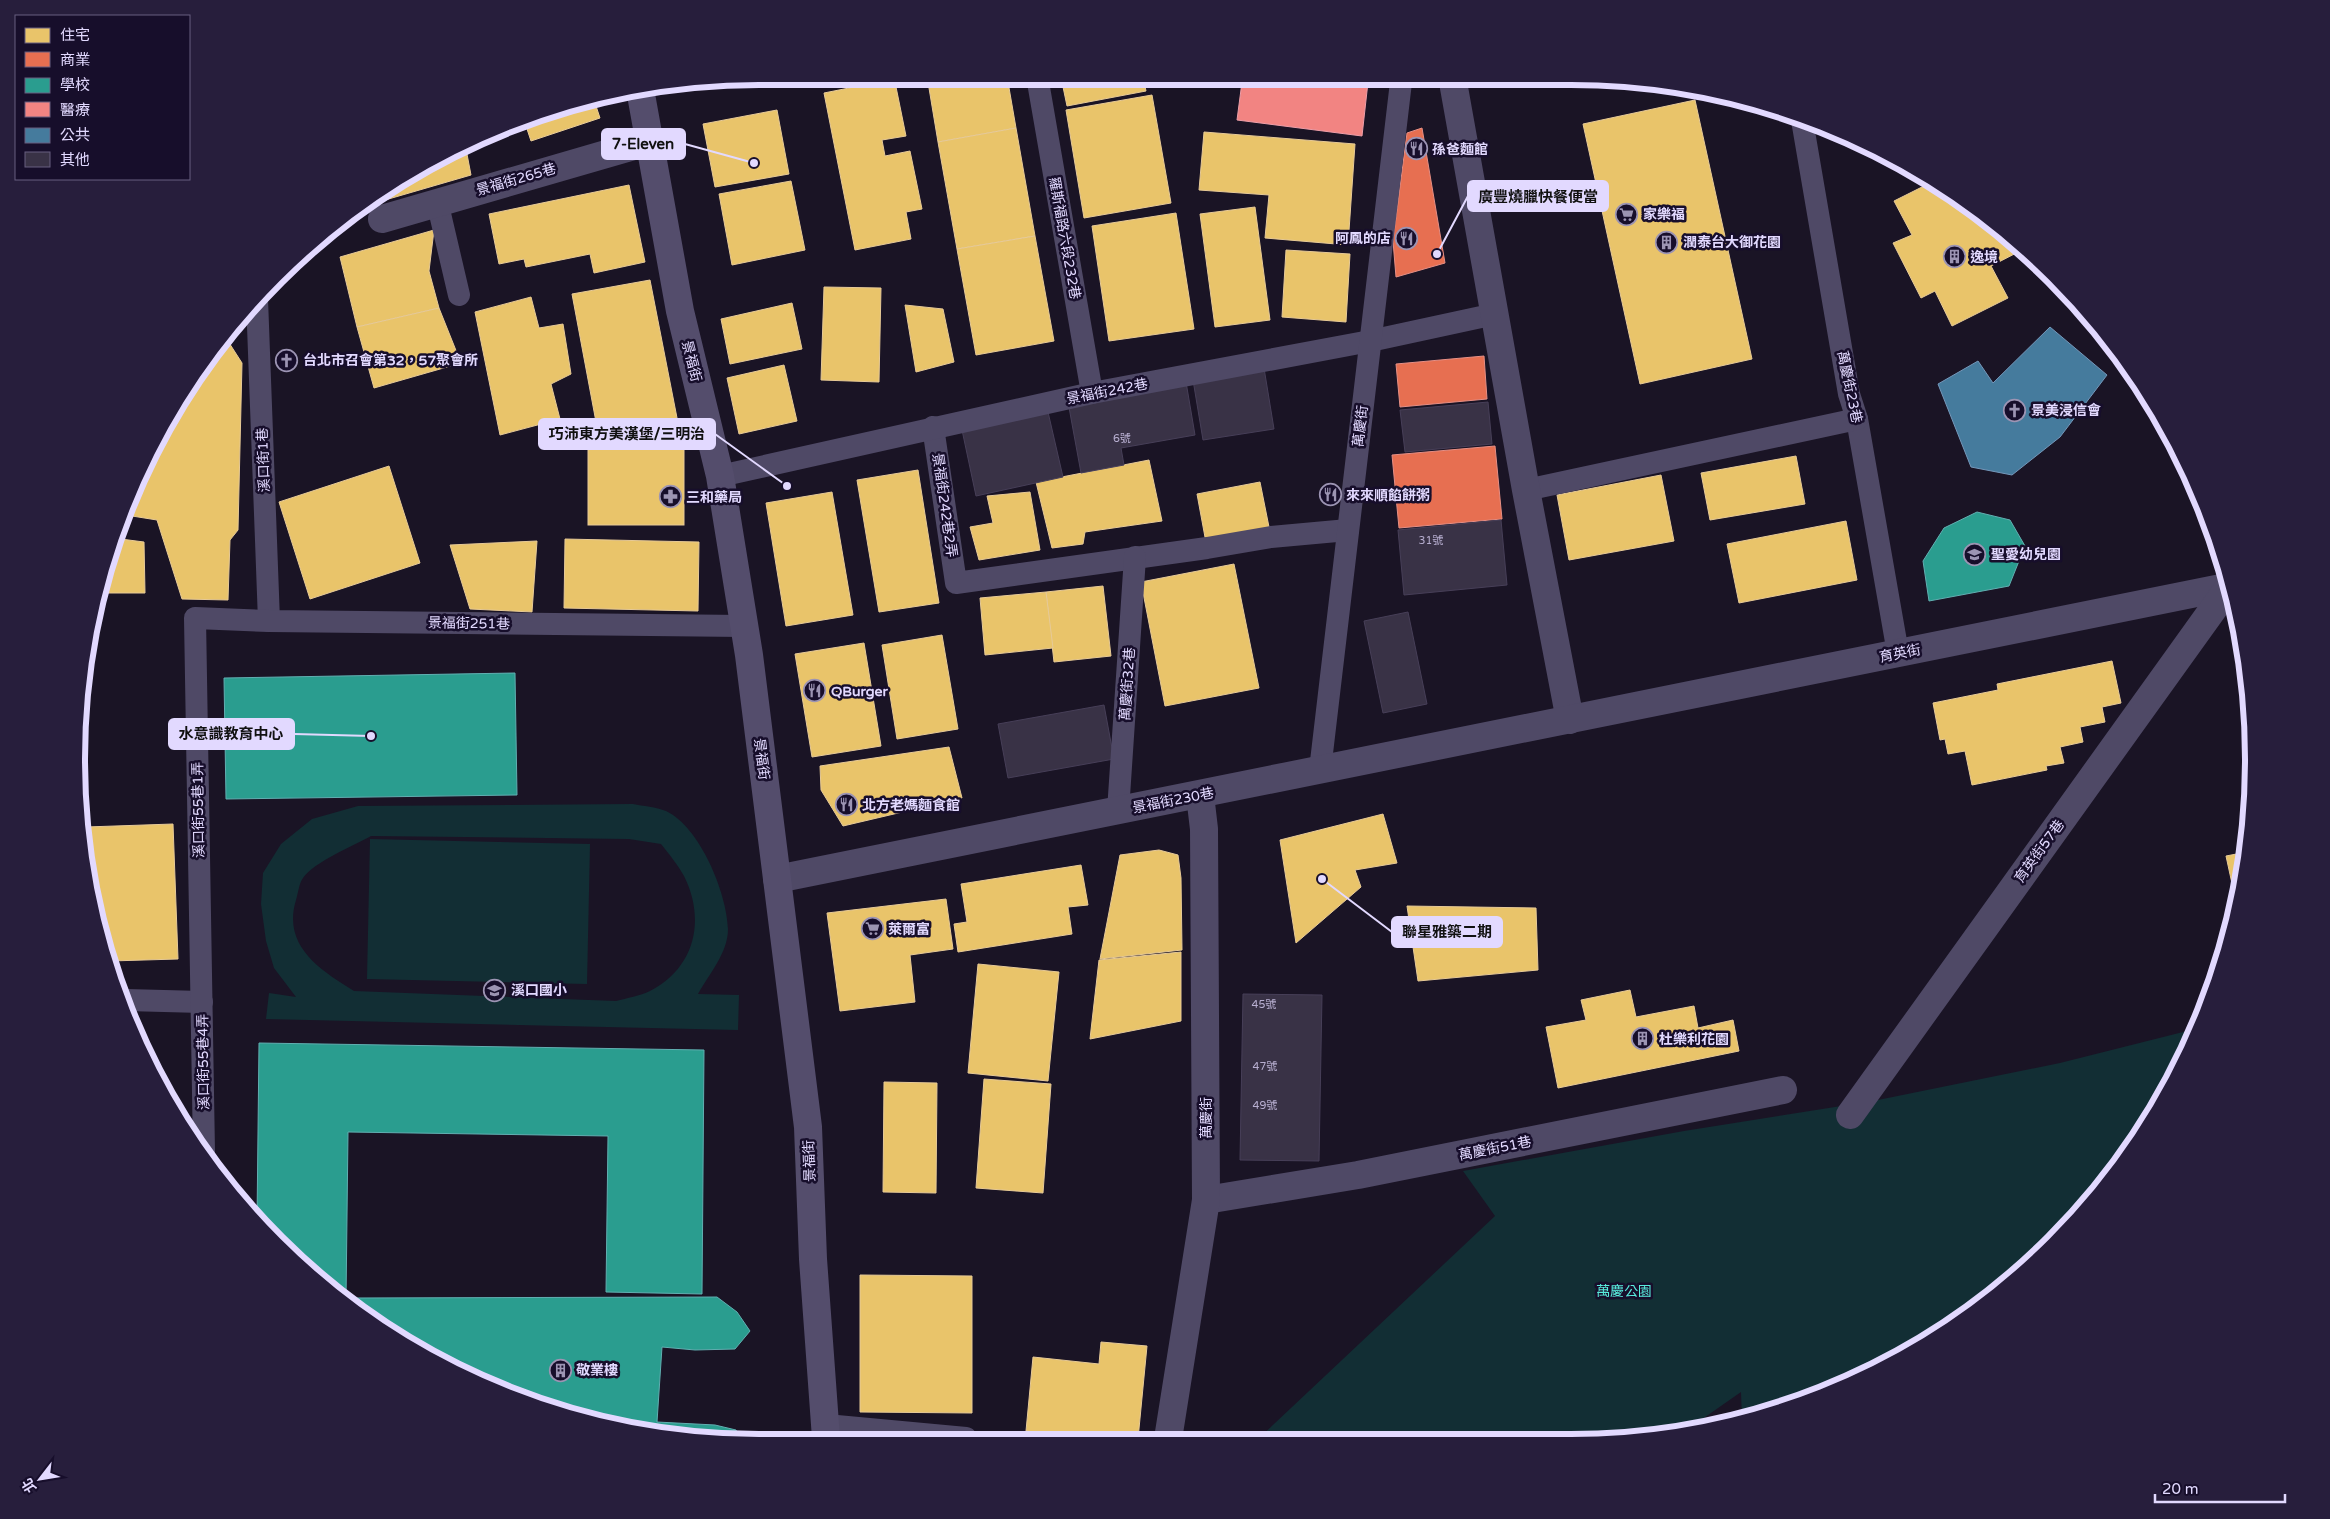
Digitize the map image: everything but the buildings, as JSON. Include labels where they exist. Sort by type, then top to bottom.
[{"type":"street","points":[[1454,85],[1526,490],[1570,720]]},
{"type":"street","name":"景福街","points":[[641,96],[680,311],[720,476],[744,626],[808,1127],[813,1259],[826,1431]]},
{"type":"street","name":"景福街265巷","points":[[382,219],[437,201],[651,141]]},
{"type":"street","name":"育英街","points":[[1570,720],[2222,587]]},
{"type":"street","name":"育英街57巷","points":[[1850,1115],[2224,593]]},
{"type":"street","name":"景福街230巷","points":[[777,879],[1570,720]]},
{"type":"street","name":"萬慶街","points":[[1169,1434],[1206,1200],[1204,829],[1200,795]]},
{"type":"street","name":"萬慶街51巷","points":[[1206,1200],[1358,1175],[1783,1090]]},
{"type":"lane","name":"羅斯福路六段232巷","points":[[1039,85],[1092,393]]},
{"type":"lane","name":"萬慶街","points":[[1320,770],[1400,85]]},
{"type":"lane","name":"萬慶街23巷","points":[[1803,127],[1849,394],[1857,420],[1898,653]]},
{"type":"lane","points":[[437,201],[459,295]]},
{"type":"lane","name":"溪口街1巷","points":[[257,309],[269,621]]},
{"type":"lane","name":"景福街242巷","points":[[720,476],[1092,393],[1370,341],[1495,314]]},
{"type":"lane","points":[[1526,490],[1857,420]]},
{"type":"lane","name":"景福街242巷2弄","points":[[933,427],[956,583],[1135,557]]},
{"type":"lane","points":[[1135,557],[1208,548],[1271,537],[1348,530]]},
{"type":"lane","name":"萬慶街32巷","points":[[1118,811],[1135,557]]},
{"type":"lane","name":"景福街251巷","points":[[195,618],[269,621],[744,626]]},
{"type":"lane","name":"溪口街55巷1弄","points":[[195,618],[202,1002]]},
{"type":"lane","points":[[130,1000],[202,1002]]},
{"type":"lane","name":"溪口街55巷4弄","points":[[202,1002],[204,1141]]},
{"type":"lane","points":[[826,1431],[886,1434]]},
{"type":"green space","points":[[633,804],[666,811],[678,819],[690,831],[700,846],[717,880],[723,898],[728,929],[725,946],[698,994],[739,995],[738,1030],[266,1019],[269,993],[296,997],[274,968],[266,941],[261,904],[263,873],[281,844],[312,819],[358,806]],"holes":[[[371,836],[629,839],[661,844],[684,876],[691,893],[695,926],[686,956],[677,970],[665,981],[638,996],[616,1001],[354,991],[317,965],[307,955],[294,931],[293,916],[300,883],[303,878],[325,860]]]},
{"type":"green space","points":[[370,839],[590,844],[587,984],[367,979]]},
{"type":"green space","name":"萬慶公園","points":[[2188,1031],[2155,1097],[2131,1134],[2106,1170],[2078,1204],[2047,1236],[2015,1267],[1981,1295],[1945,1320],[1908,1344],[1829,1383],[1742,1412],[1741,1392],[1699,1422],[1615,1433],[1263,1434],[1495,1216],[1463,1171],[1684,1131],[1873,1101],[2060,1063]]},
{"type":"place","name":"孫爸麵館","points":[[1416,149]]},
{"type":"place","name":"7-Eleven","points":[[754,163]]},
{"type":"place","name":"家樂福","points":[[1627,214]]},
{"type":"place","name":"阿鳳的店","points":[[1407,238]]},
{"type":"place","name":"潤泰台大御花園","points":[[1667,242]]},
{"type":"place","name":"廣豐燒臘快餐便當","points":[[1437,254]]},
{"type":"place","name":"逸境","points":[[1954,257]]},
{"type":"place","name":"台北市召會第32，57聚會所","points":[[287,360]]},
{"type":"place","name":"景美浸信會","points":[[2015,410]]},
{"type":"place","name":"巧沛東方美漢堡/三明治","points":[[787,486]]},
{"type":"place","name":"來來順餡餅粥","points":[[1330,495]]},
{"type":"place","name":"三和藥局","points":[[670,497]]},
{"type":"place","name":"聖愛幼兒園","points":[[1975,554]]},
{"type":"place","name":"QBurger","points":[[815,691]]},
{"type":"place","name":"水意識教育中心","points":[[371,736]]},
{"type":"place","name":"北方老媽麵食館","points":[[846,805]]},
{"type":"place","name":"聯星雅築二期","points":[[1322,879]]},
{"type":"place","name":"萊爾富","points":[[872,929]]},
{"type":"place","name":"溪口國小","points":[[495,990]]},
{"type":"place","name":"杜樂利花園","points":[[1643,1039]]},
{"type":"place","name":"敬業樓","points":[[560,1370]]}]
